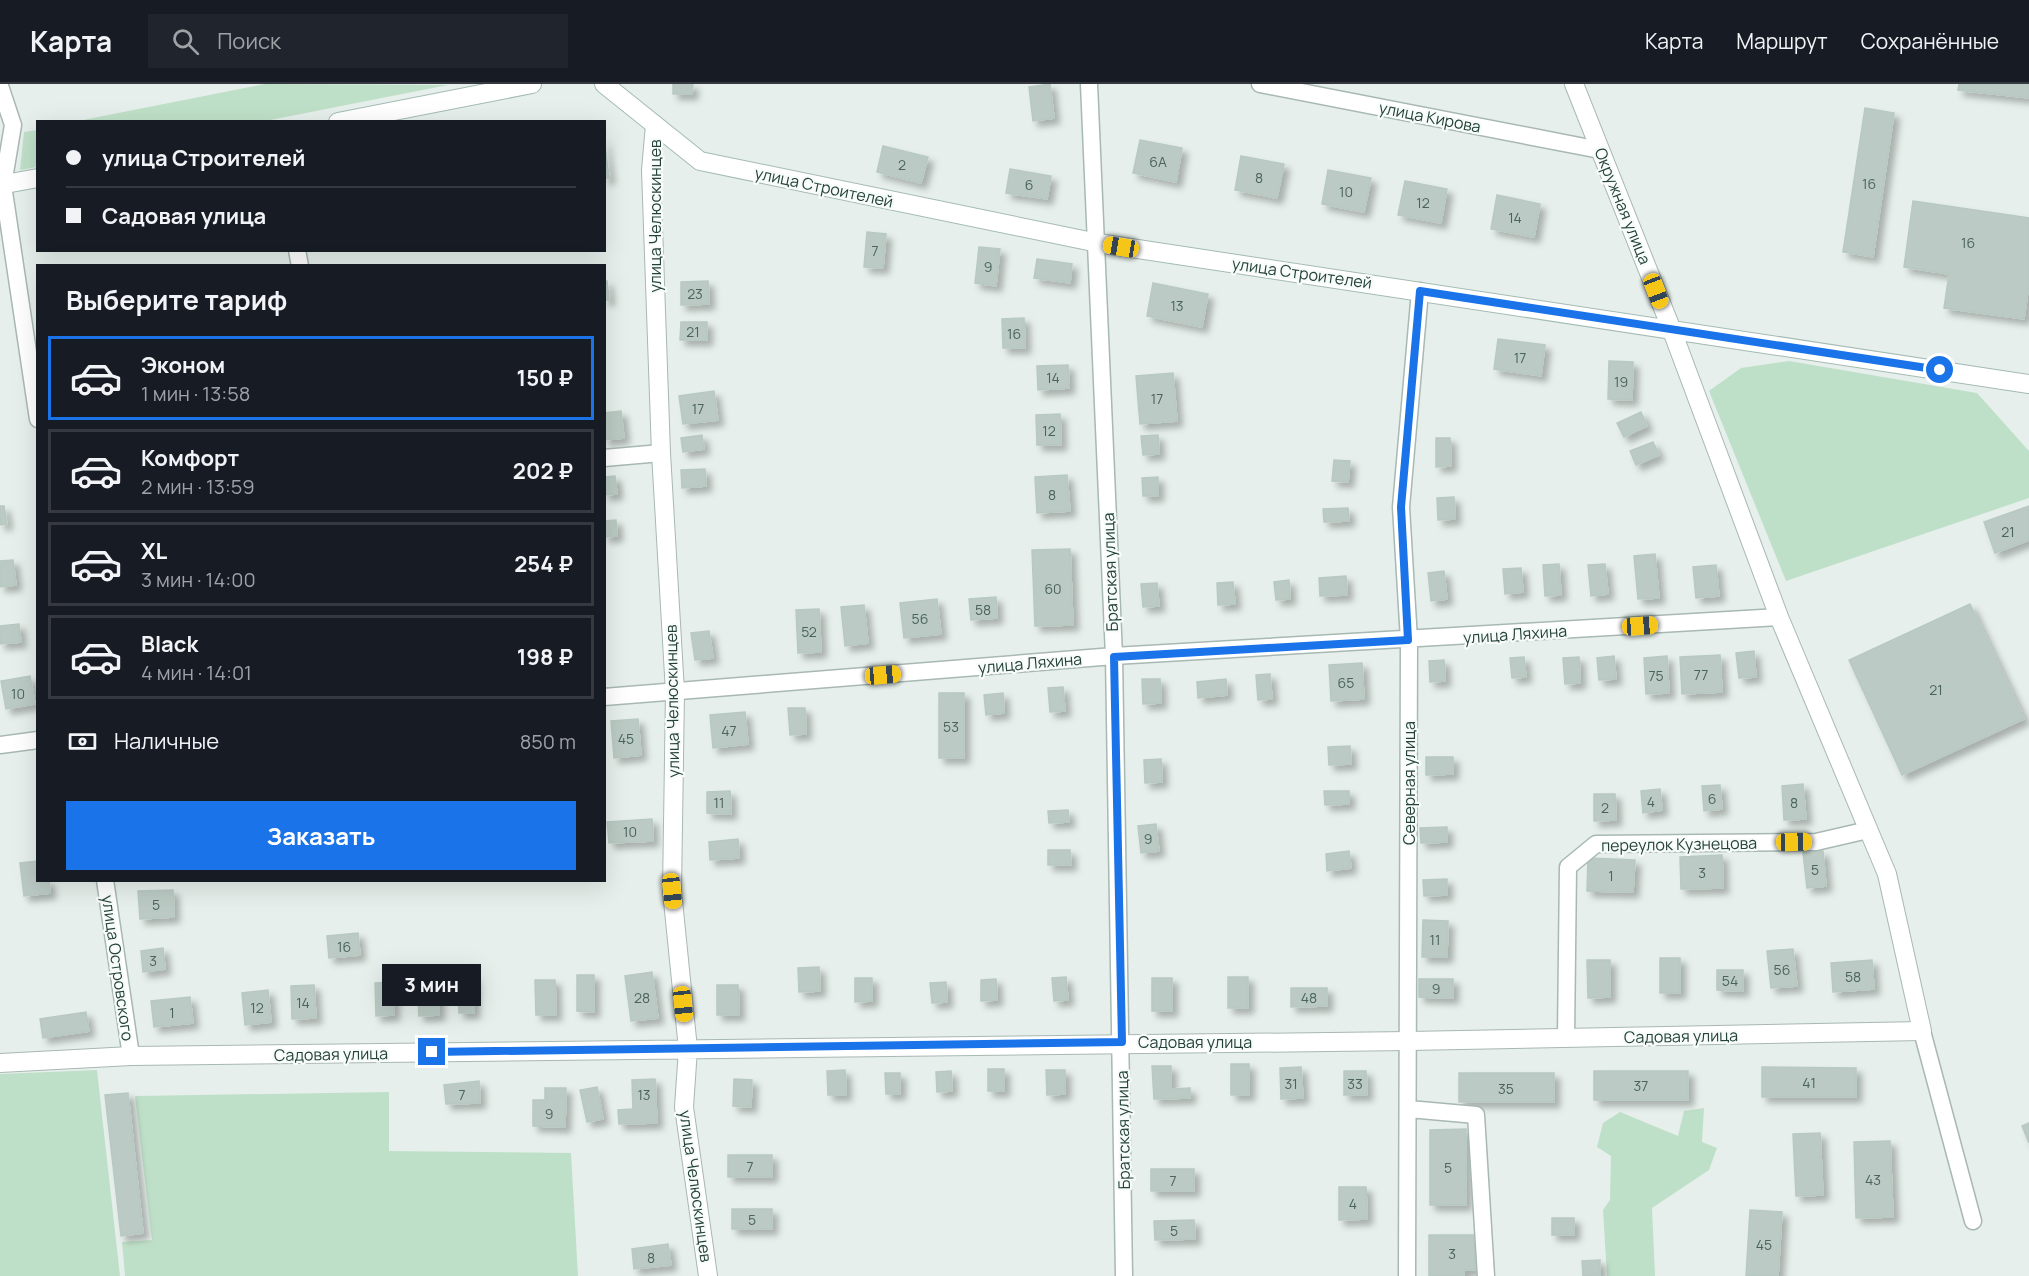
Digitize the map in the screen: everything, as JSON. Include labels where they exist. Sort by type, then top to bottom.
[{"type":"street","points":[[346,120],[473,90],[532,84]]},
{"type":"street","name":"улица Строителей","points":[[604,84],[700,161],[1098,243],[2029,384]]},
{"type":"street","name":"Братская улица","points":[[1089,84],[1098,243],[1114,657],[1124,1276]]},
{"type":"street","name":"улица Кирова","points":[[1260,84],[1600,150]]},
{"type":"street","name":"Окружная улица","points":[[1574,84],[1671,328],[1779,617],[1887,874],[1922,1031]]},
{"type":"street","points":[[0,86],[13,125],[2,185],[36,406]]},
{"type":"street","name":"улица Челюскинцев","points":[[655,125],[651,170],[661,453],[675,692],[672,891],[688,1049],[684,1107],[708,1276]]},
{"type":"street","points":[[2,185],[36,178]]},
{"type":"street","name":"Северная улица","points":[[1407,1276],[1408,640],[1401,507],[1420,291]]},
{"type":"street","points":[[606,458],[661,453]]},
{"type":"street","name":"улица Ляхина","points":[[606,697],[1114,657],[1779,617]]},
{"type":"street","points":[[0,745],[36,740]]},
{"type":"street","name":"переулок Кузнецова","points":[[1566,1038],[1568,867],[1596,844],[1816,842],[1868,830]]},
{"type":"street","name":"улица Островского","points":[[105,882],[130,1056]]},
{"type":"street","points":[[1922,1031],[1973,1221]]},
{"type":"street","name":"Садовая улица","points":[[0,1063],[130,1056],[1122,1042],[1409,1041],[1922,1031]]},
{"type":"street","points":[[1409,1109],[1476,1115],[1486,1276]]},
{"type":"green space","points":[[265,84],[448,85],[270,120],[83,120]]},
{"type":"green space","points":[[36,130],[36,167],[20,170],[24,132]]},
{"type":"green space","points":[[1789,361],[1977,393],[2029,451],[2029,498],[1786,581],[1709,391],[1741,368]]},
{"type":"green space","points":[[97,1070],[120,1276],[0,1276],[0,1074]]},
{"type":"green space","points":[[389,1092],[389,1151],[571,1153],[578,1276],[125,1276],[122,1242],[152,1240],[135,1096]]},
{"type":"green space","points":[[1704,1108],[1702,1142],[1717,1148],[1709,1170],[1652,1208],[1655,1276],[1607,1276],[1603,1210],[1610,1200],[1611,1156],[1597,1147],[1603,1123],[1620,1112],[1678,1136],[1684,1111]]},
{"type":"building","points":[[673,84],[693,84],[692,94],[673,94]]},
{"type":"building","points":[[1050,84],[1054,118],[1033,121],[1029,87]]},
{"type":"building","points":[[1959,84],[2029,84],[2029,98],[1958,90]]},
{"type":"building","points":[[1865,108],[1894,113],[1873,257],[1843,252]]},
{"type":"building","points":[[1140,140],[1182,148],[1176,182],[1133,173]]},
{"type":"building","points":[[883,146],[928,157],[921,183],[877,172]]},
{"type":"building","points":[[606,155],[609,178],[606,179]]},
{"type":"building","points":[[1241,156],[1284,164],[1277,198],[1235,190]]},
{"type":"building","points":[[1010,169],[1051,176],[1047,199],[1006,193]]},
{"type":"building","points":[[1328,170],[1371,178],[1364,212],[1322,204]]},
{"type":"building","points":[[1405,181],[1447,189],[1441,223],[1398,215]]},
{"type":"building","points":[[1497,195],[1540,204],[1534,237],[1491,229]]},
{"type":"building","points":[[1913,201],[2029,218],[2029,283],[2024,319],[1944,308],[1949,274],[1904,267]]},
{"type":"building","points":[[867,232],[886,234],[883,268],[864,267]]},
{"type":"building","points":[[979,247],[1000,249],[996,286],[975,283]]},
{"type":"building","points":[[1037,259],[1072,264],[1070,283],[1034,278]]},
{"type":"building","points":[[607,281],[609,300],[606,300]]},
{"type":"building","points":[[708,281],[709,304],[681,305],[681,282]]},
{"type":"building","points":[[1153,283],[1208,294],[1202,327],[1147,316]]},
{"type":"building","points":[[1024,318],[1025,348],[1003,348],[1002,319]]},
{"type":"building","points":[[681,322],[707,322],[707,340],[680,340]]},
{"type":"building","points":[[1498,339],[1545,345],[1541,376],[1494,369]]},
{"type":"building","points":[[1609,361],[1633,362],[1632,400],[1608,399]]},
{"type":"building","points":[[1068,365],[1069,388],[1038,390],[1037,366]]},
{"type":"building","points":[[1173,373],[1177,421],[1140,424],[1136,376]]},
{"type":"building","points":[[714,391],[718,420],[683,424],[679,396]]},
{"type":"building","points":[[621,411],[624,438],[606,440],[606,413]]},
{"type":"building","points":[[1641,412],[1647,426],[1624,437],[1617,423]]},
{"type":"building","points":[[1060,414],[1061,445],[1037,445],[1036,415]]},
{"type":"building","points":[[702,435],[704,449],[683,452],[681,438]]},
{"type":"building","points":[[1158,435],[1159,454],[1143,455],[1141,436]]},
{"type":"building","points":[[1436,438],[1450,438],[1451,466],[1436,467]]},
{"type":"building","points":[[1653,442],[1659,455],[1636,465],[1630,451]]},
{"type":"building","points":[[1334,460],[1350,461],[1348,482],[1332,481]]},
{"type":"building","points":[[705,469],[706,486],[682,488],[681,470]]},
{"type":"building","points":[[1067,475],[1070,511],[1037,513],[1035,477]]},
{"type":"building","points":[[615,476],[617,494],[606,495],[606,477]]},
{"type":"building","points":[[1158,477],[1158,496],[1143,496],[1142,478]]},
{"type":"building","points":[[1454,497],[1455,519],[1438,520],[1437,498]]},
{"type":"building","points":[[0,506],[4,506],[7,524],[0,525]]},
{"type":"building","points":[[2029,506],[2029,540],[1995,553],[1984,522]]},
{"type":"building","points":[[1348,508],[1349,521],[1324,522],[1323,509]]},
{"type":"building","points":[[616,520],[617,536],[606,537],[606,521]]},
{"type":"building","points":[[1070,549],[1073,625],[1035,626],[1032,550]]},
{"type":"building","points":[[1655,554],[1659,598],[1638,599],[1634,556]]},
{"type":"building","points":[[13,560],[16,585],[0,587],[0,561]]},
{"type":"building","points":[[1559,564],[1561,595],[1545,596],[1543,565]]},
{"type":"building","points":[[1605,564],[1608,594],[1591,596],[1588,565]]},
{"type":"building","points":[[1716,565],[1719,596],[1696,598],[1693,567]]},
{"type":"building","points":[[1521,568],[1523,592],[1505,594],[1503,569]]},
{"type":"building","points":[[1444,571],[1447,599],[1431,601],[1428,573]]},
{"type":"building","points":[[1346,576],[1347,595],[1320,596],[1319,578]]},
{"type":"building","points":[[1289,580],[1290,599],[1276,600],[1274,582]]},
{"type":"building","points":[[1233,582],[1235,604],[1218,605],[1217,583]]},
{"type":"building","points":[[1157,583],[1159,606],[1143,607],[1141,584]]},
{"type":"building","points":[[996,597],[997,618],[971,620],[969,599]]},
{"type":"building","points":[[937,599],[941,634],[904,638],[900,603]]},
{"type":"building","points":[[1970,604],[2024,719],[1902,775],[1849,660]]},
{"type":"building","points":[[864,605],[868,643],[845,646],[841,607]]},
{"type":"building","points":[[819,609],[821,652],[798,653],[796,610]]},
{"type":"building","points":[[19,624],[21,642],[0,644],[0,626]]},
{"type":"building","points":[[709,631],[713,658],[695,660],[691,633]]},
{"type":"building","points":[[1754,651],[1756,677],[1739,678],[1736,653]]},
{"type":"building","points":[[1720,655],[1722,692],[1682,694],[1680,657]]},
{"type":"building","points":[[1614,656],[1616,679],[1599,680],[1597,658]]},
{"type":"building","points":[[1667,656],[1669,693],[1646,694],[1644,658]]},
{"type":"building","points":[[1524,657],[1526,677],[1512,678],[1510,658]]},
{"type":"building","points":[[1579,657],[1580,683],[1565,684],[1563,658]]},
{"type":"building","points":[[1444,660],[1445,681],[1430,682],[1429,661]]},
{"type":"building","points":[[1362,663],[1364,699],[1331,701],[1329,665]]},
{"type":"building","points":[[1270,674],[1272,699],[1258,700],[1256,675]]},
{"type":"building","points":[[30,676],[35,704],[6,709],[1,681]]},
{"type":"building","points":[[1142,679],[1160,679],[1161,703],[1143,704]]},
{"type":"building","points":[[1226,679],[1227,695],[1198,698],[1197,682]]},
{"type":"building","points":[[1063,687],[1065,711],[1050,712],[1048,688]]},
{"type":"building","points":[[939,693],[964,693],[964,758],[939,758]]},
{"type":"building","points":[[1003,693],[1004,713],[986,715],[984,695]]},
{"type":"building","points":[[788,708],[805,708],[806,734],[790,735]]},
{"type":"building","points":[[745,712],[748,744],[713,748],[710,715]]},
{"type":"building","points":[[638,719],[641,755],[614,758],[611,721]]},
{"type":"building","points":[[1350,746],[1351,764],[1329,765],[1328,747]]},
{"type":"building","points":[[1426,757],[1453,757],[1453,774],[1426,775]]},
{"type":"building","points":[[1161,759],[1162,782],[1145,783],[1144,760]]},
{"type":"building","points":[[1803,784],[1806,819],[1784,820],[1782,786]]},
{"type":"building","points":[[1720,785],[1722,809],[1704,811],[1702,786]]},
{"type":"building","points":[[1660,789],[1662,810],[1643,813],[1641,791]]},
{"type":"building","points":[[730,791],[731,814],[707,813],[707,792]]},
{"type":"building","points":[[1324,791],[1349,791],[1349,804],[1325,805]]},
{"type":"building","points":[[1594,794],[1615,794],[1616,820],[1594,821]]},
{"type":"building","points":[[1068,810],[1069,822],[1049,823],[1048,811]]},
{"type":"building","points":[[652,819],[653,841],[609,843],[607,822]]},
{"type":"building","points":[[1156,824],[1159,851],[1141,853],[1138,826]]},
{"type":"building","points":[[1447,827],[1447,842],[1421,843],[1420,828]]},
{"type":"building","points":[[738,839],[739,858],[710,860],[709,842]]},
{"type":"building","points":[[1048,850],[1070,850],[1071,865],[1048,865]]},
{"type":"building","points":[[1349,851],[1351,868],[1327,871],[1326,854]]},
{"type":"building","points":[[1823,851],[1826,886],[1807,888],[1803,853]]},
{"type":"building","points":[[1722,855],[1723,888],[1681,889],[1680,857]]},
{"type":"building","points":[[1588,858],[1635,860],[1633,892],[1587,891]]},
{"type":"building","points":[[36,861],[36,882],[49,882],[50,893],[24,896],[20,863]]},
{"type":"building","points":[[1447,879],[1447,895],[1424,896],[1423,880]]},
{"type":"building","points":[[173,890],[174,917],[140,919],[138,891]]},
{"type":"building","points":[[1423,920],[1448,921],[1447,957],[1422,957]]},
{"type":"building","points":[[358,933],[360,955],[329,958],[327,936]]},
{"type":"building","points":[[163,948],[165,969],[143,972],[141,951]]},
{"type":"building","points":[[1793,949],[1797,986],[1771,988],[1767,951]]},
{"type":"building","points":[[1660,958],[1680,958],[1680,993],[1660,993]]},
{"type":"building","points":[[1587,960],[1610,960],[1610,997],[1588,998]]},
{"type":"building","points":[[1872,960],[1874,989],[1833,992],[1831,963]]},
{"type":"building","points":[[819,967],[820,991],[799,992],[798,968]]},
{"type":"building","points":[[1717,970],[1743,970],[1743,991],[1717,990]]},
{"type":"building","points":[[652,972],[658,1018],[631,1021],[625,976]]},
{"type":"building","points":[[577,975],[594,975],[594,1012],[577,1011]]},
{"type":"building","points":[[474,977],[474,1013],[459,1013],[458,978]]},
{"type":"building","points":[[1066,977],[1068,1000],[1054,1001],[1052,978]]},
{"type":"building","points":[[1228,977],[1248,977],[1248,1008],[1228,1008]]},
{"type":"building","points":[[855,978],[872,978],[872,1001],[855,1002]]},
{"type":"building","points":[[1152,978],[1172,978],[1172,1011],[1152,1011]]},
{"type":"building","points":[[996,979],[997,1000],[981,1001],[981,980]]},
{"type":"building","points":[[1419,979],[1453,979],[1453,998],[1419,997]]},
{"type":"building","points":[[535,980],[555,980],[556,1015],[536,1015]]},
{"type":"building","points":[[438,981],[439,1015],[419,1016],[417,982]]},
{"type":"building","points":[[393,982],[394,1015],[376,1016],[375,983]]},
{"type":"building","points":[[946,982],[947,1002],[932,1003],[930,983]]},
{"type":"building","points":[[314,985],[316,1018],[292,1019],[291,986]]},
{"type":"building","points":[[717,985],[738,985],[739,1015],[717,1015]]},
{"type":"building","points":[[1291,988],[1327,988],[1327,1006],[1291,1007]]},
{"type":"building","points":[[268,990],[271,1022],[245,1025],[242,993]]},
{"type":"building","points":[[190,997],[193,1023],[154,1027],[151,1001]]},
{"type":"building","points":[[86,1012],[89,1031],[43,1038],[40,1019]]},
{"type":"building","points":[[1231,1064],[1249,1064],[1249,1095],[1231,1095]]},
{"type":"building","points":[[1152,1066],[1171,1066],[1171,1089],[1190,1088],[1190,1098],[1154,1099]]},
{"type":"building","points":[[1301,1067],[1303,1098],[1281,1099],[1280,1068]]},
{"type":"building","points":[[1762,1067],[1856,1068],[1856,1097],[1762,1097]]},
{"type":"building","points":[[988,1069],[1004,1069],[1004,1091],[988,1091]]},
{"type":"building","points":[[845,1070],[846,1095],[828,1095],[827,1071]]},
{"type":"building","points":[[1046,1070],[1065,1070],[1065,1094],[1047,1095]]},
{"type":"building","points":[[951,1071],[952,1091],[937,1092],[936,1072]]},
{"type":"building","points":[[1344,1071],[1366,1071],[1367,1095],[1344,1095]]},
{"type":"building","points":[[1594,1071],[1688,1071],[1688,1100],[1594,1100]]},
{"type":"building","points":[[885,1073],[900,1073],[900,1094],[886,1094]]},
{"type":"building","points":[[1459,1073],[1554,1073],[1554,1102],[1459,1102]]},
{"type":"building","points":[[655,1079],[657,1123],[619,1124],[618,1110],[633,1109],[632,1080]]},
{"type":"building","points":[[734,1079],[752,1080],[751,1107],[733,1106]]},
{"type":"building","points":[[479,1081],[480,1103],[446,1104],[444,1085]]},
{"type":"building","points":[[597,1087],[603,1119],[587,1122],[580,1090]]},
{"type":"building","points":[[545,1088],[566,1088],[565,1127],[533,1126],[533,1100],[545,1100]]},
{"type":"building","points":[[128,1093],[143,1233],[121,1236],[105,1095]]},
{"type":"building","points":[[2029,1123],[2029,1143],[2022,1126]]},
{"type":"building","points":[[1466,1129],[1466,1205],[1430,1205],[1430,1130]]},
{"type":"building","points":[[1820,1133],[1823,1195],[1796,1196],[1793,1134]]},
{"type":"building","points":[[1890,1141],[1893,1217],[1856,1218],[1854,1142]]},
{"type":"building","points":[[728,1155],[772,1155],[772,1177],[728,1177]]},
{"type":"building","points":[[1151,1169],[1194,1169],[1194,1191],[1151,1191]]},
{"type":"building","points":[[1339,1187],[1366,1187],[1367,1219],[1339,1220]]},
{"type":"building","points":[[732,1209],[772,1209],[772,1229],[732,1229]]},
{"type":"building","points":[[1750,1210],[1782,1212],[1778,1276],[1746,1276]]},
{"type":"building","points":[[1552,1218],[1574,1218],[1574,1235],[1552,1235]]},
{"type":"building","points":[[1194,1220],[1195,1239],[1155,1240],[1154,1221]]},
{"type":"building","points":[[1429,1235],[1474,1235],[1475,1270],[1464,1270],[1464,1276],[1429,1276]]},
{"type":"building","points":[[668,1244],[671,1265],[634,1269],[632,1249]]},
{"type":"building","points":[[1600,1260],[1600,1276],[1583,1276],[1582,1261]]},
{"type":"route","points":[[432,1052],[1122,1042],[1114,657],[1408,640],[1401,507],[1420,291],[1940,370]]}]
